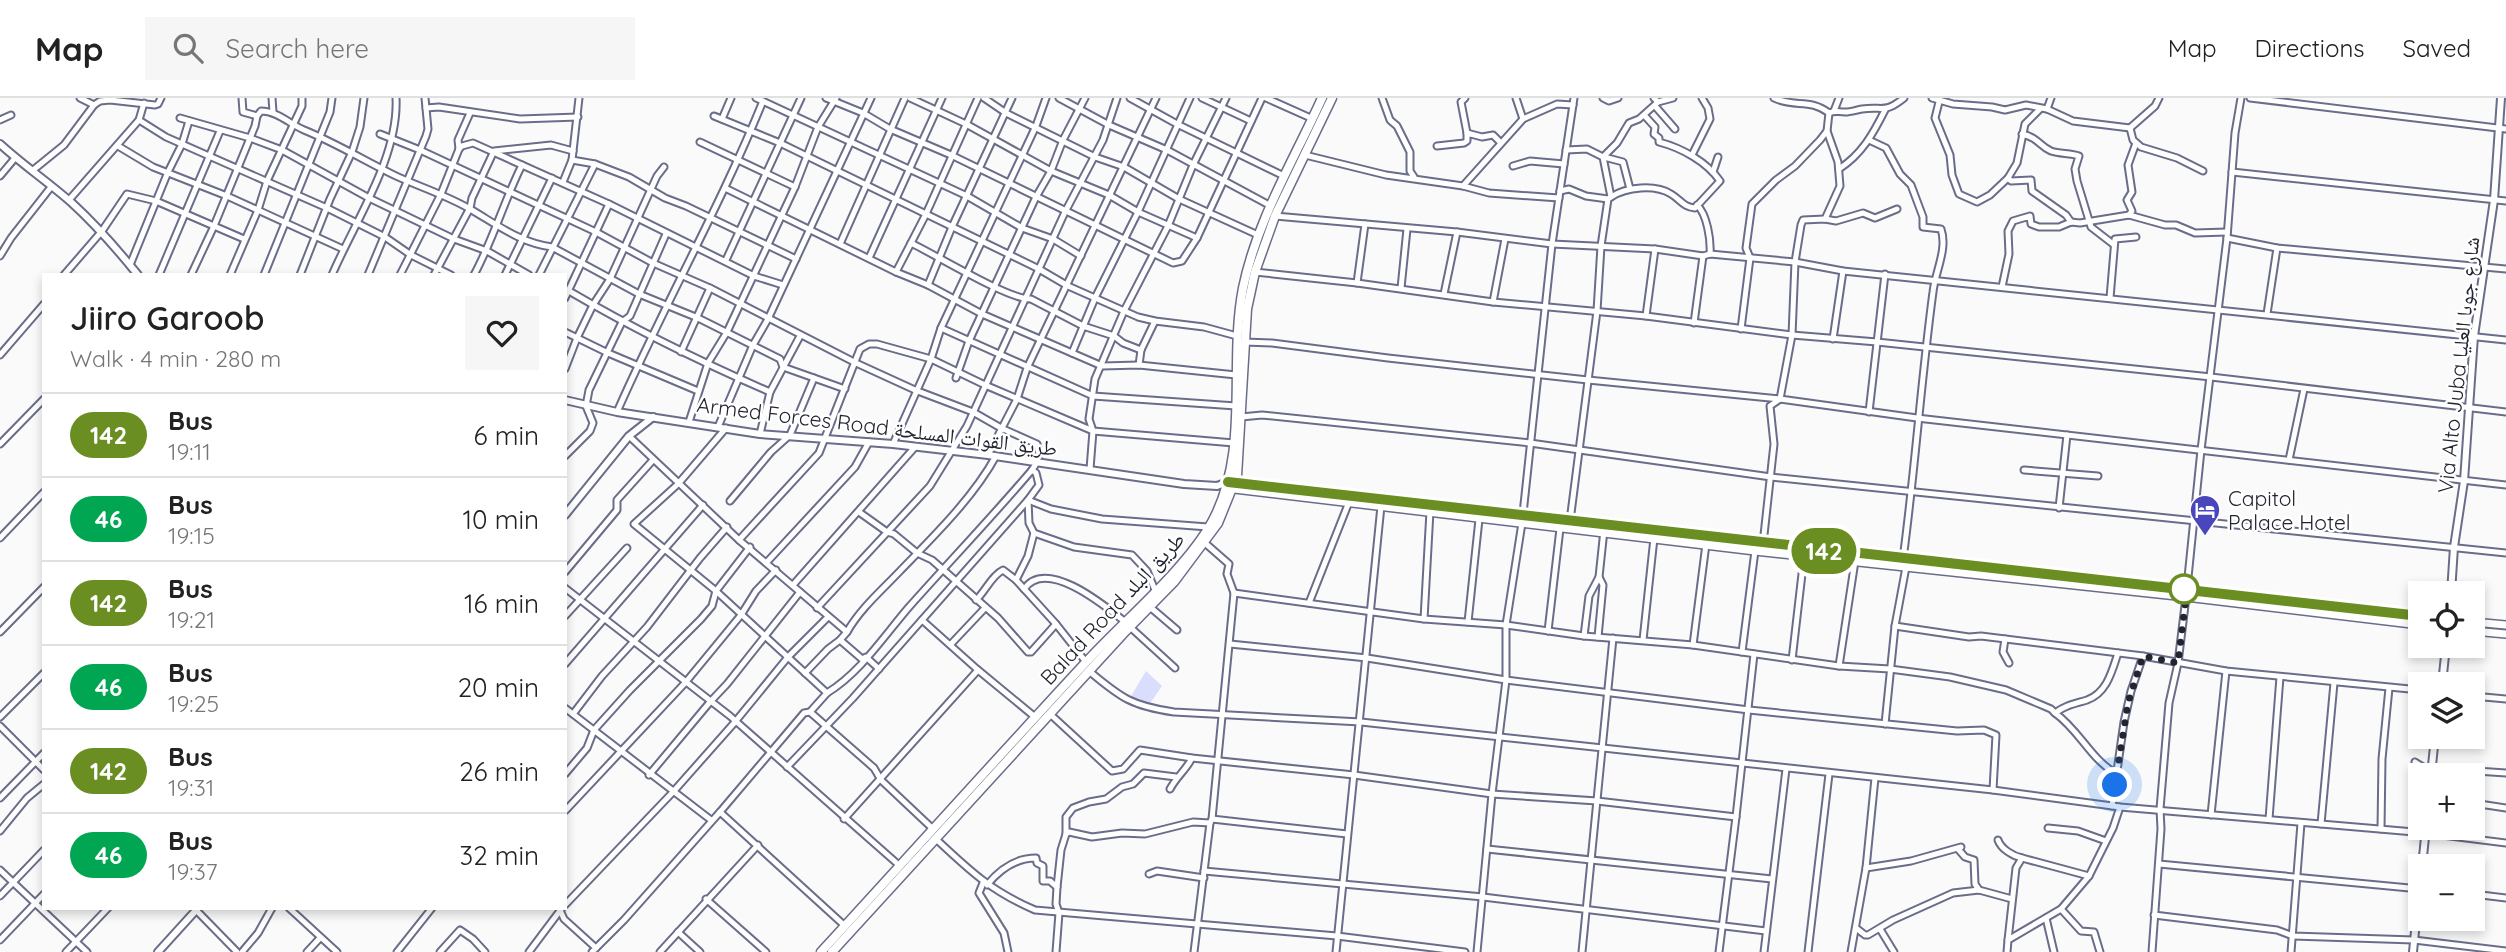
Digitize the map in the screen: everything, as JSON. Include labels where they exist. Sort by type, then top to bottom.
[{"type":"highway","name":"Balad Road طريق البلد","points":[[1127,624],[1150,607],[1174,582],[1218,523],[1240,445],[1244,286],[1258,235],[1322,98]]},
{"type":"highway","name":"Balad Road طريق البلد","points":[[832,952],[1050,715],[1088,667],[1185,558],[1208,527],[1227,486],[1234,443],[1236,375],[1255,272],[1275,216],[1332,98]]},
{"type":"highway","name":"Balad Road طريق البلد","points":[[821,952],[1035,717],[1088,667]]},
{"type":"main road","points":[[1227,486],[1904,563],[2369,614],[2408,616]]},
{"type":"main road","points":[[1560,523],[1570,521],[1654,538],[1758,546]]},
{"type":"main road","points":[[1805,552],[1855,561],[1904,563]]},
{"type":"main road","points":[[2369,614],[2408,622]]},
{"type":"main road","points":[[2485,623],[2506,625]]},
{"type":"main road","points":[[2485,632],[2506,634]]},
{"type":"street","points":[[80,98],[94,105]]},
{"type":"street","points":[[32,171],[64,145],[94,105],[100,101],[158,104],[161,98]]},
{"type":"street","points":[[242,98],[243,113],[257,116]]},
{"type":"street","points":[[272,98],[273,112]]},
{"type":"street","points":[[231,273],[258,210],[267,181],[302,106],[302,98]]},
{"type":"street","points":[[265,273],[330,112],[332,98]]},
{"type":"street","points":[[301,273],[314,236],[352,152],[360,127],[364,98]]},
{"type":"street","points":[[333,273],[369,198],[391,138],[396,98]]},
{"type":"street","points":[[369,273],[428,129],[425,98]]},
{"type":"street","points":[[563,182],[572,160],[579,98]]},
{"type":"street","points":[[722,119],[731,98]]},
{"type":"street","points":[[755,98],[967,196],[1022,228],[1053,239],[1081,256]]},
{"type":"street","points":[[726,260],[801,98]]},
{"type":"street","points":[[826,98],[863,113],[890,129],[951,155],[1173,263],[1182,261],[1197,238],[1264,98],[1313,119]]},
{"type":"street","points":[[718,426],[753,345],[768,319],[871,98]]},
{"type":"street","points":[[840,244],[890,129],[907,98],[966,124],[1051,171],[1109,195],[1138,212],[1197,238]]},
{"type":"street","points":[[869,258],[942,98]]},
{"type":"street","points":[[896,272],[981,98],[1095,157],[1152,181],[1179,199],[1258,235]]},
{"type":"street","points":[[928,285],[1012,98]]},
{"type":"street","points":[[893,444],[941,328],[1036,126],[1046,98]]},
{"type":"street","points":[[1059,98],[1109,125],[1167,150],[1271,206]]},
{"type":"street","points":[[958,375],[969,341],[1085,98]]},
{"type":"street","points":[[817,608],[930,486],[953,451],[1065,212],[1095,157],[1117,98]]},
{"type":"street","points":[[1130,98],[1284,176]]},
{"type":"street","points":[[805,673],[840,640],[859,613],[918,553],[984,479],[1001,428],[1017,398],[1027,368],[1156,98]]},
{"type":"street","points":[[1072,353],[1095,298],[1190,98]]},
{"type":"street","points":[[1202,98],[1251,121]]},
{"type":"street","points":[[1090,469],[1093,431],[1089,419],[1093,385],[1124,311],[1168,226],[1193,165],[1226,98]]},
{"type":"street","points":[[1382,98],[1390,120],[1397,126],[1410,152],[1410,171],[1414,177]]},
{"type":"street","points":[[1437,146],[1467,141],[1468,133],[1461,102],[1465,98]]},
{"type":"street","points":[[1516,98],[1523,119]]},
{"type":"street","points":[[1603,98],[1611,101],[1618,98]]},
{"type":"street","points":[[1570,521],[1597,311],[1601,246],[1609,198],[1604,157],[1629,123],[1644,115],[1656,102],[1673,98]]},
{"type":"street","points":[[1692,155],[1710,119],[1702,98]]},
{"type":"street","points":[[1774,98],[1791,104],[1816,101],[1831,112],[1869,108],[1885,110],[1894,107],[1904,98]]},
{"type":"street","points":[[1825,219],[1839,189],[1839,169],[1827,131],[1831,112],[1839,98]]},
{"type":"street","points":[[1868,98],[1869,108]]},
{"type":"street","points":[[1932,98],[1940,102],[2005,110],[2026,105],[2073,121],[2130,128],[2155,107],[2159,98]]},
{"type":"street","points":[[1983,98],[1992,107]]},
{"type":"street","points":[[1940,102],[1934,118],[1950,155],[1952,175],[1959,194],[1973,201],[1982,201],[2008,178],[2017,163],[2026,122],[2044,109],[2051,98]]},
{"type":"street","points":[[2152,952],[2169,703],[2178,663],[2241,98]]},
{"type":"street","points":[[2250,98],[2503,129]]},
{"type":"street","points":[[2322,106],[2323,98]]},
{"type":"street","name":"Via Alto Juba شارع جوبا العليا","points":[[2452,581],[2464,481],[2474,336],[2503,129],[2501,98]]},
{"type":"street","points":[[617,412],[725,188],[764,100]]},
{"type":"street","points":[[689,422],[708,363],[727,332],[795,187],[818,127],[835,100]]},
{"type":"street","points":[[1463,186],[1523,119],[1557,104],[1573,102],[1552,244],[1522,519],[1506,625],[1506,680],[1477,952]]},
{"type":"street","points":[[1656,102],[1675,129]]},
{"type":"street","points":[[69,200],[139,120],[144,103]]},
{"type":"street","points":[[426,108],[439,107],[520,119],[578,117]]},
{"type":"street","points":[[1839,169],[1857,156],[1870,140],[1885,110]]},
{"type":"street","points":[[192,273],[227,196],[257,116],[261,111],[273,112],[291,125],[470,208],[522,239],[536,245],[552,247],[639,294],[727,332],[780,359],[783,367],[845,389]]},
{"type":"street","points":[[460,149],[458,140],[470,113]]},
{"type":"street","points":[[0,120],[11,115]]},
{"type":"street","points":[[1305,155],[1386,175],[1414,177],[1506,195],[1559,195],[1569,189],[1586,196],[1609,198],[1630,189],[1659,190],[1670,194],[1686,207],[1695,208],[1720,181],[1692,155],[1659,142],[1654,134],[1655,127],[1644,115]]},
{"type":"street","points":[[714,116],[780,142],[1039,268],[1068,286],[1124,311],[1155,321],[1203,327],[1241,339],[1388,358],[1780,399],[1917,418],[2506,485]]},
{"type":"street","points":[[180,118],[282,150],[369,198],[454,239],[487,251],[526,273]]},
{"type":"street","points":[[139,120],[182,144],[297,193],[385,237],[411,255],[447,273]]},
{"type":"street","points":[[130,265],[182,144],[189,121]]},
{"type":"street","points":[[2129,215],[2132,211],[2127,200],[2132,192],[2128,165],[2136,143],[2130,128]]},
{"type":"street","points":[[160,273],[220,131]]},
{"type":"street","points":[[1741,329],[1750,258],[1746,248],[1752,204],[1795,166],[1827,131]]},
{"type":"street","points":[[1468,133],[1482,137],[1493,135],[1501,143]]},
{"type":"street","points":[[380,134],[596,232],[856,363],[915,390],[973,412],[1037,444],[1039,453],[1032,470],[944,571],[841,684],[827,693],[810,712],[804,713],[720,812],[594,950],[564,919],[562,910]]},
{"type":"street","points":[[2022,134],[2036,138],[2046,149],[2079,156],[2075,169],[2078,189],[2091,227],[2113,244]]},
{"type":"street","points":[[1870,140],[1886,148],[1899,174],[1910,185],[1923,217],[1923,227],[1941,229],[1943,242],[1934,279],[1925,348],[1912,491],[1885,724]]},
{"type":"street","points":[[700,142],[795,187]]},
{"type":"street","points":[[401,273],[441,194],[460,149],[473,143],[563,182],[754,276],[783,285]]},
{"type":"street","points":[[2136,143],[2203,170]]},
{"type":"street","points":[[0,144],[69,200],[102,231],[136,273]]},
{"type":"street","points":[[494,150],[551,145],[573,151]]},
{"type":"street","points":[[118,146],[153,167],[227,196],[343,249]]},
{"type":"street","points":[[1566,150],[1587,149],[1623,162],[1630,189]]},
{"type":"street","points":[[435,273],[470,208],[494,150]]},
{"type":"street","points":[[1713,172],[1718,157]]},
{"type":"street","points":[[0,176],[15,158]]},
{"type":"street","points":[[572,160],[595,164],[629,177],[665,198],[711,217],[796,259]]},
{"type":"street","points":[[1513,166],[1539,161],[1564,164]]},
{"type":"street","points":[[540,273],[595,164]]},
{"type":"street","points":[[475,273],[487,251],[495,225],[522,165]]},
{"type":"street","points":[[567,364],[593,305],[610,279],[651,189],[664,167]]},
{"type":"street","points":[[2232,172],[2506,201]]},
{"type":"street","points":[[506,273],[552,177]]},
{"type":"street","points":[[2008,178],[2011,181],[2031,180],[2032,191],[2066,215],[2071,222]]},
{"type":"street","points":[[0,256],[51,187]]},
{"type":"street","points":[[725,188],[928,285],[982,314],[1102,366],[1139,365],[1236,375]]},
{"type":"street","points":[[66,273],[102,231],[127,194],[156,201],[244,239]]},
{"type":"street","points":[[609,204],[567,294],[681,352],[770,392]]},
{"type":"street","points":[[1694,323],[1711,239],[1705,216],[1697,205]]},
{"type":"street","points":[[1742,652],[1771,477],[1774,444],[1770,406],[1780,399],[1792,335],[1795,262],[1802,222],[1825,219],[1836,222],[1863,213],[1875,218],[1897,209]]},
{"type":"street","points":[[2002,287],[2009,254],[2008,231],[2013,221],[2031,216],[2031,224],[2039,227],[2059,227],[2071,222],[2129,215],[2165,225],[2176,225],[2195,233],[2227,235],[2277,248],[2506,269]]},
{"type":"street","points":[[1275,216],[1457,232],[1552,244],[1655,249],[1795,262],[1843,271],[2506,340]]},
{"type":"street","points":[[1357,283],[1365,224]]},
{"type":"street","points":[[1401,288],[1407,229]]},
{"type":"street","points":[[1444,294],[1457,232]]},
{"type":"street","points":[[567,454],[590,431],[593,423],[586,406],[589,390],[622,322],[630,316],[666,234]]},
{"type":"street","points":[[2110,298],[2115,239],[2136,237]]},
{"type":"street","points":[[1493,302],[1505,239]]},
{"type":"street","points":[[911,243],[968,273],[1141,350]]},
{"type":"street","points":[[2267,314],[2277,248]]},
{"type":"street","points":[[1646,316],[1655,249]]},
{"type":"street","points":[[1833,339],[1843,271]]},
{"type":"street","points":[[1255,272],[1401,288],[1493,302],[2211,377],[2506,412]]},
{"type":"street","points":[[1869,412],[1885,274]]},
{"type":"street","points":[[681,352],[710,288]]},
{"type":"street","points":[[0,355],[42,306]]},
{"type":"street","points":[[1139,365],[1141,350],[1155,321]]},
{"type":"street","points":[[941,328],[1093,396],[1236,406]]},
{"type":"street","points":[[567,333],[698,391]]},
{"type":"street","points":[[760,433],[770,392],[800,336]]},
{"type":"street","points":[[739,540],[819,453],[860,349],[869,344],[885,345],[930,359],[958,375],[1093,431],[1234,443]]},
{"type":"street","points":[[730,501],[771,452],[790,435],[814,378]]},
{"type":"street","points":[[2289,460],[2304,389]]},
{"type":"street","points":[[0,444],[42,400]]},
{"type":"street","name":"Armed Forces Road طريق القوات المسلحة","points":[[567,402],[760,433],[992,455],[1184,484],[1227,486]]},
{"type":"street","points":[[1241,416],[1262,415],[1530,443],[1771,477],[2506,553]]},
{"type":"street","points":[[567,511],[629,436],[653,417]]},
{"type":"street","points":[[726,428],[678,484],[635,522],[635,526],[716,591],[827,693]]},
{"type":"street","points":[[2059,508],[2067,435]]},
{"type":"street","points":[[629,436],[739,540],[847,632]]},
{"type":"street","points":[[767,562],[855,467],[869,442]]},
{"type":"street","points":[[793,585],[915,447]]},
{"type":"street","points":[[567,570],[617,510],[617,500],[653,460]]},
{"type":"street","points":[[787,767],[880,669],[1028,500],[1039,485],[1037,473],[1032,470]]},
{"type":"street","points":[[2024,470],[2098,476]]},
{"type":"street","points":[[0,538],[42,494]]},
{"type":"street","points":[[1309,603],[1349,498]]},
{"type":"street","points":[[1028,500],[1051,509],[1102,519],[1208,527]]},
{"type":"street","points":[[1016,580],[1028,556],[1034,533],[1029,523],[1028,500]]},
{"type":"street","points":[[1336,952],[1382,502]]},
{"type":"street","points":[[567,662],[703,505]]},
{"type":"street","points":[[1424,619],[1430,507]]},
{"type":"street","points":[[859,512],[932,560],[998,618],[1028,652],[1031,652],[1056,624]]},
{"type":"street","points":[[1468,622],[1480,514]]},
{"type":"street","points":[[1548,631],[1560,523]]},
{"type":"street","points":[[573,714],[727,527]]},
{"type":"street","points":[[1584,636],[1589,596],[1599,577],[1604,528]]},
{"type":"street","points":[[1034,533],[1074,547],[1132,555],[1147,571],[1155,590]]},
{"type":"street","points":[[1643,640],[1654,538]]},
{"type":"street","points":[[1194,952],[1218,761],[1220,713],[1234,593],[1227,574],[1229,564],[1205,543]]},
{"type":"street","points":[[1693,645],[1706,544]]},
{"type":"street","points":[[567,770],[587,748],[594,730],[712,606],[716,591],[750,547]]},
{"type":"street","points":[[567,615],[627,548]]},
{"type":"street","points":[[1792,660],[1805,552]]},
{"type":"street","points":[[1839,666],[1855,561]]},
{"type":"street","points":[[567,809],[685,683],[741,615],[756,591],[776,570]]},
{"type":"street","points":[[976,600],[998,572],[1003,570],[1016,580],[1056,624],[1088,667],[1132,703],[1149,709],[1361,722],[1993,790],[2120,807],[2408,830]]},
{"type":"street","points":[[1598,637],[1603,585],[1599,577]]},
{"type":"street","points":[[1024,589],[1032,582],[1048,578],[1058,579],[1081,591],[1127,624],[1175,668]]},
{"type":"street","points":[[0,632],[42,589]]},
{"type":"street","points":[[567,589],[735,722],[900,866]]},
{"type":"street","points":[[649,775],[727,684],[800,592]]},
{"type":"street","points":[[1234,593],[1424,619],[1693,645],[1839,666],[1950,677],[1992,686],[2051,709],[2098,760],[2115,773]]},
{"type":"street","points":[[1150,607],[1177,630]]},
{"type":"street","points":[[951,644],[985,608]]},
{"type":"street","points":[[567,903],[673,792],[788,657],[828,617]]},
{"type":"street","points":[[922,620],[1035,717]]},
{"type":"street","points":[[1895,626],[2143,656],[2226,671],[2408,689]]},
{"type":"street","points":[[1582,952],[1613,638]]},
{"type":"street","points":[[2005,639],[2003,652],[2008,663]]},
{"type":"street","points":[[840,640],[862,659],[866,657]]},
{"type":"street","points":[[1230,644],[1367,659],[1506,680],[1749,709],[1956,731],[1983,730],[1996,735],[1993,790]]},
{"type":"street","points":[[2055,713],[2074,702],[2090,699],[2102,690],[2112,673],[2118,653]]},
{"type":"street","points":[[1719,952],[1754,654]]},
{"type":"street","points":[[2112,806],[2115,773],[2128,703],[2143,656]]},
{"type":"street","points":[[866,657],[880,669]]},
{"type":"street","points":[[844,819],[978,670]]},
{"type":"street","points":[[2211,815],[2226,671]]},
{"type":"street","points":[[0,717],[42,675]]},
{"type":"street","points":[[2269,819],[2280,677]]},
{"type":"street","points":[[2321,824],[2334,683]]},
{"type":"street","points":[[2382,829],[2382,759],[2389,688]]},
{"type":"street","points":[[2485,697],[2506,699]]},
{"type":"street","points":[[567,710],[711,820]]},
{"type":"street","points":[[810,712],[874,768],[881,780],[933,829]]},
{"type":"street","points":[[1050,715],[1112,771],[1123,769],[1140,750],[1492,794],[1597,801],[1736,817]]},
{"type":"street","points":[[0,726],[42,768]]},
{"type":"street","points":[[0,798],[42,756]]},
{"type":"street","points":[[1170,789],[1192,758]]},
{"type":"street","points":[[1763,952],[1786,769]]},
{"type":"street","points":[[2485,772],[2506,772]]},
{"type":"street","points":[[1056,952],[1059,913],[1056,904],[1057,887],[1061,850],[1066,834],[1064,822],[1073,808],[1106,799],[1122,787],[1133,784],[1144,773],[1176,777]]},
{"type":"street","points":[[1808,952],[1829,774]]},
{"type":"street","points":[[1851,952],[1866,868],[1875,778]]},
{"type":"street","points":[[0,831],[27,798],[42,786]]},
{"type":"street","points":[[2485,805],[2506,808]]},
{"type":"street","points":[[2008,940],[2061,909],[2089,876],[2120,807]]},
{"type":"street","points":[[720,812],[845,926]]},
{"type":"street","points":[[1066,834],[1069,832],[1092,837],[1122,833],[1145,834],[1193,822],[1211,821],[1347,834]]},
{"type":"street","points":[[2291,952],[2301,822]]},
{"type":"street","points":[[2048,828],[2078,831],[2106,841]]},
{"type":"street","points":[[936,839],[985,884],[1035,910],[1337,936],[1465,952]]},
{"type":"street","points":[[1998,840],[2013,856],[2089,876]]},
{"type":"street","points":[[2485,840],[2506,843]]},
{"type":"street","points":[[660,952],[758,845]]},
{"type":"street","points":[[1866,868],[1912,862],[1959,848],[1965,857],[1974,860],[1975,884],[1979,890]]},
{"type":"street","points":[[1488,849],[1772,879]]},
{"type":"street","points":[[0,896],[42,852]]},
{"type":"street","points":[[1008,952],[1004,933],[979,893],[985,884],[1013,862],[1036,858],[1037,863],[1043,866],[1043,881],[1050,881],[1057,887]]},
{"type":"street","points":[[2007,952],[2016,868],[2022,858]]},
{"type":"street","points":[[2159,864],[2408,888]]},
{"type":"street","points":[[0,870],[87,952]]},
{"type":"street","points":[[1149,874],[1157,871],[1204,878]]},
{"type":"street","points":[[1204,871],[1483,897],[1766,931]]},
{"type":"street","points":[[1856,927],[1867,936],[1944,895],[1979,890],[2012,899]]},
{"type":"street","points":[[2485,895],[2506,898]]},
{"type":"street","points":[[0,940],[42,896]]},
{"type":"street","points":[[706,899],[766,952]]},
{"type":"street","points":[[2061,909],[2081,931],[2094,932],[2100,952]]},
{"type":"street","points":[[66,952],[106,910]]},
{"type":"street","points":[[158,952],[195,910]]},
{"type":"street","points":[[197,910],[237,952]]},
{"type":"street","points":[[242,952],[258,933],[271,910]]},
{"type":"street","points":[[291,910],[337,952]]},
{"type":"street","points":[[397,952],[430,910]]},
{"type":"street","points":[[529,952],[560,910]]},
{"type":"street","points":[[2154,915],[2277,930],[2293,936],[2414,940],[2506,951]]},
{"type":"street","points":[[2046,918],[2054,952]]},
{"type":"street","points":[[1880,929],[1894,952]]},
{"type":"street","points":[[440,952],[460,930],[474,939],[485,952]]},
{"type":"street","points":[[2413,952],[2415,931]]},
{"type":"street","points":[[678,932],[700,952]]},
{"type":"street","points":[[307,952],[320,938]]},
{"type":"shaded area","points":[[1146,671],[1162,686],[1149,705],[1130,698]]},
{"type":"bus line","name":"142","points":[[1228,482],[2408,615]]},
{"type":"place","name":"Capitol Palace Hotel","points":[[2205,537]]},
{"type":"route","points":[[2115,785],[2128,703],[2143,656],[2178,663],[2186,597],[2184,589]]}]
